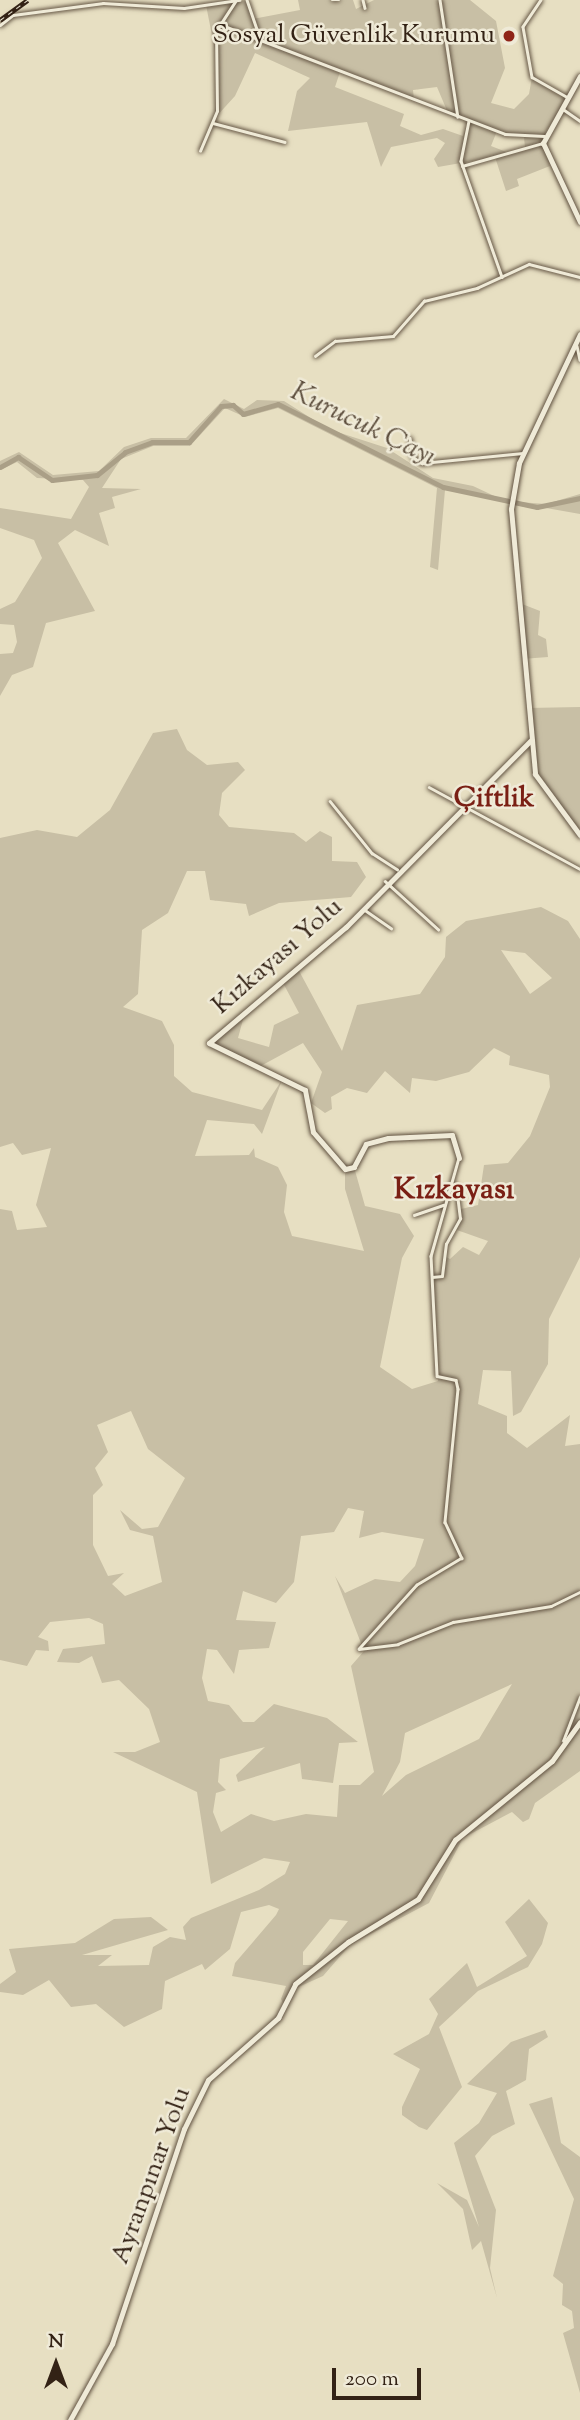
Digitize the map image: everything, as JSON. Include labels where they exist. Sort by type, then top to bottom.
[{"type":"street","points":[[140,0],[149,3]]},
{"type":"street","points":[[0,25],[13,15],[155,2],[238,0]]},
{"type":"street","points":[[200,151],[213,123],[219,24],[238,0]]},
{"type":"street","points":[[247,0],[261,41]]},
{"type":"street","points":[[332,0],[339,0]]},
{"type":"street","points":[[363,0],[365,8]]},
{"type":"street","points":[[440,0],[458,117]]},
{"type":"street","points":[[541,0],[523,27],[532,77],[567,97]]},
{"type":"street","points":[[219,24],[469,121],[513,136],[544,136]]},
{"type":"street","points":[[579,79],[560,107],[543,143],[547,161],[580,222]]},
{"type":"street","points":[[560,107],[580,121]]},
{"type":"street","points":[[469,121],[462,166],[502,277]]},
{"type":"street","points":[[213,123],[285,142]]},
{"type":"street","points":[[462,166],[543,143]]},
{"type":"street","points":[[315,356],[335,341],[390,337],[424,301],[502,277],[536,263],[580,277]]},
{"type":"street","points":[[580,334],[523,453],[511,509],[531,740],[538,783],[580,835]]},
{"type":"street","points":[[576,344],[580,360]]},
{"type":"street","points":[[410,438],[413,457],[422,463],[523,453]]},
{"type":"street","name":"Kızkayası Yolu","points":[[458,1157],[452,1135],[388,1138],[366,1144],[354,1167],[345,1169],[313,1132],[305,1090],[209,1046],[363,908],[397,869],[467,808],[531,740]]},
{"type":"street","points":[[429,787],[580,869]]},
{"type":"street","points":[[330,800],[370,851],[397,869]]},
{"type":"street","points":[[385,881],[439,929]]},
{"type":"street","points":[[363,908],[391,928]]},
{"type":"street","points":[[432,1277],[442,1275],[446,1244],[460,1219],[456,1184],[458,1157]]},
{"type":"street","points":[[456,1184],[446,1203],[431,1253],[437,1376],[456,1380],[458,1389],[445,1522],[463,1558],[417,1584],[359,1649],[398,1644],[453,1622],[551,1606],[580,1592]]},
{"type":"street","points":[[414,1215],[446,1203]]},
{"type":"street","points":[[564,1745],[580,1697]]},
{"type":"street","name":"Ayranpınar Yolu","points":[[70,2420],[113,2344],[184,2129],[208,2080],[278,2018],[292,1987],[348,1941],[418,1899],[455,1840],[564,1745],[580,1722]]},
{"type":"shaded area","points":[[247,0],[253,19],[300,10],[298,0],[353,0],[356,9],[374,0],[470,0],[496,21],[505,68],[491,103],[514,109],[529,94],[532,77],[567,97],[544,135],[550,166],[517,179],[519,186],[506,191],[495,157],[438,167],[434,159],[445,143],[437,138],[391,147],[381,167],[367,122],[288,131],[297,91],[310,78],[255,53],[235,96],[215,118],[216,56],[206,5]],"holes":[[[340,72],[414,100],[413,90],[437,87],[448,113],[468,121],[463,136],[443,129],[421,135],[400,126],[404,114],[335,87]],[[497,131],[524,137],[525,148],[509,153],[491,146]]]},
{"type":"shaded area","points":[[224,399],[244,409],[257,400],[284,401],[328,429],[387,448],[433,478],[473,486],[504,500],[445,490],[438,570],[430,567],[437,488],[278,408],[245,417],[225,408],[190,446],[153,446],[121,459],[102,488],[141,489],[112,497],[115,508],[99,513],[109,546],[75,530],[58,543],[95,611],[46,623],[33,667],[12,675],[0,696],[0,654],[13,653],[17,642],[14,625],[0,624],[0,609],[15,602],[42,558],[34,540],[0,528],[0,508],[71,519],[89,487],[83,480],[37,478],[17,462],[0,470],[0,461],[19,452],[53,475],[99,471],[124,447],[151,438],[186,438]]},
{"type":"shaded area","points":[[580,494],[580,514],[508,501],[546,504]]},
{"type":"shaded area","points":[[517,602],[540,611],[538,635],[546,639],[548,657],[522,659]]},
{"type":"shaded area","points":[[580,707],[580,835],[538,783],[528,708]]},
{"type":"shaded area","points":[[177,729],[187,750],[207,765],[238,762],[245,770],[222,793],[219,815],[229,827],[294,833],[306,842],[320,831],[332,837],[332,861],[357,862],[366,877],[351,897],[279,903],[249,916],[246,904],[210,900],[205,871],[187,871],[168,913],[142,930],[138,994],[123,1007],[162,1021],[174,1045],[174,1076],[192,1092],[262,1110],[282,1080],[262,1134],[254,1124],[207,1120],[195,1156],[249,1155],[254,1148],[255,1157],[278,1167],[287,1185],[284,1212],[292,1236],[364,1251],[345,1189],[345,1169],[354,1167],[365,1206],[400,1214],[414,1236],[402,1258],[380,1367],[412,1389],[438,1381],[432,1277],[442,1276],[443,1255],[450,1259],[463,1247],[479,1255],[488,1241],[454,1229],[461,1209],[478,1205],[484,1165],[508,1163],[530,1136],[550,1087],[549,1075],[509,1065],[510,1056],[494,1048],[469,1072],[436,1081],[412,1078],[410,1093],[385,1071],[367,1093],[347,1088],[331,1097],[332,1109],[325,1113],[311,1103],[322,1072],[303,1043],[257,1068],[209,1046],[244,1016],[238,1038],[269,1047],[274,1025],[299,1013],[282,981],[297,967],[342,1051],[357,1005],[420,994],[445,957],[446,937],[466,921],[541,907],[568,921],[580,939],[580,1257],[549,1319],[548,1364],[521,1412],[513,1416],[511,1371],[483,1370],[478,1404],[507,1416],[507,1433],[527,1448],[570,1415],[565,1446],[580,1444],[580,1771],[535,1803],[529,1819],[523,1822],[512,1812],[463,1838],[429,1903],[350,1945],[323,1976],[294,1989],[286,2009],[281,1999],[286,1986],[232,1976],[235,1963],[276,1915],[279,1909],[269,1905],[241,1912],[230,1949],[205,1970],[202,1964],[165,1981],[162,2009],[124,2027],[96,2004],[71,2007],[49,1980],[23,1995],[0,1992],[0,1984],[16,1972],[9,1949],[75,1943],[114,1919],[151,1917],[168,1930],[82,1955],[112,1955],[98,1966],[149,1965],[153,1947],[170,1937],[186,1940],[183,1927],[191,1918],[259,1890],[285,1874],[290,1862],[264,1858],[211,1884],[197,1792],[113,1752],[135,1752],[160,1742],[149,1709],[119,1680],[102,1683],[92,1656],[79,1663],[57,1662],[63,1649],[105,1644],[103,1624],[89,1618],[50,1622],[38,1637],[48,1641],[49,1651],[36,1650],[27,1666],[0,1660],[0,1209],[12,1211],[17,1230],[47,1227],[36,1205],[51,1148],[22,1155],[13,1143],[0,1147],[0,838],[37,830],[77,837],[110,810],[153,733]],"holes":[[[501,950],[525,953],[552,978],[530,994]],[[131,1411],[148,1449],[185,1478],[158,1527],[142,1529],[120,1510],[130,1530],[153,1536],[162,1582],[125,1596],[112,1584],[124,1573],[108,1576],[93,1545],[93,1495],[103,1485],[95,1468],[108,1452],[97,1425]],[[348,1508],[364,1511],[359,1538],[382,1532],[424,1539],[415,1566],[400,1582],[375,1579],[345,1593],[335,1576],[364,1651],[351,1666],[374,1772],[360,1785],[339,1785],[337,1817],[306,1814],[274,1821],[251,1814],[221,1832],[213,1812],[216,1793],[226,1790],[218,1782],[220,1759],[265,1747],[236,1775],[238,1782],[300,1763],[302,1779],[333,1783],[339,1743],[358,1742],[327,1718],[274,1704],[254,1722],[243,1722],[229,1705],[208,1701],[202,1678],[207,1649],[217,1650],[234,1674],[239,1650],[269,1648],[276,1622],[236,1620],[243,1591],[276,1603],[294,1582],[301,1536],[334,1532]],[[512,1684],[479,1739],[406,1775],[382,1796],[400,1762],[405,1733]],[[330,1919],[348,1921],[313,1965],[303,1965],[303,1952]]]},
{"type":"shaded area","points":[[529,1899],[548,1923],[542,1944],[528,1967],[478,1991],[439,2027],[462,2087],[427,2130],[419,2127],[402,2115],[402,2107],[420,2069],[393,2054],[429,2034],[438,2014],[429,1999],[467,1963],[477,1987],[527,1956],[505,1922]]},
{"type":"shaded area","points":[[545,2030],[548,2037],[529,2049],[526,2080],[506,2091],[515,2124],[492,2136],[475,2156],[496,2210],[490,2268],[497,2298],[481,2241],[472,2250],[463,2209],[437,2183],[467,2200],[479,2227],[454,2143],[479,2123],[497,2093],[467,2084],[511,2042]]},
{"type":"shaded area","points":[[552,2097],[561,2143],[580,2157],[580,2393],[563,2333],[574,2328],[572,2311],[562,2305],[563,2284],[553,2276],[574,2199],[529,2104]]},
{"type":"waterway","name":"Kurucuk Çayı","points":[[0,467],[18,457],[52,480],[97,475],[125,452],[152,442],[189,442],[221,406],[233,405],[243,414],[278,404],[443,487],[537,507],[580,498]]},
{"type":"railway","points":[[0,20],[28,0]]},
{"type":"place","name":"Sosyal Güvenlik Kurumu","points":[[509,36]]},
{"type":"district","name":"Çiftlik","points":[[494,799]]},
{"type":"district","name":"Kızkayası","points":[[454,1191]]}]
